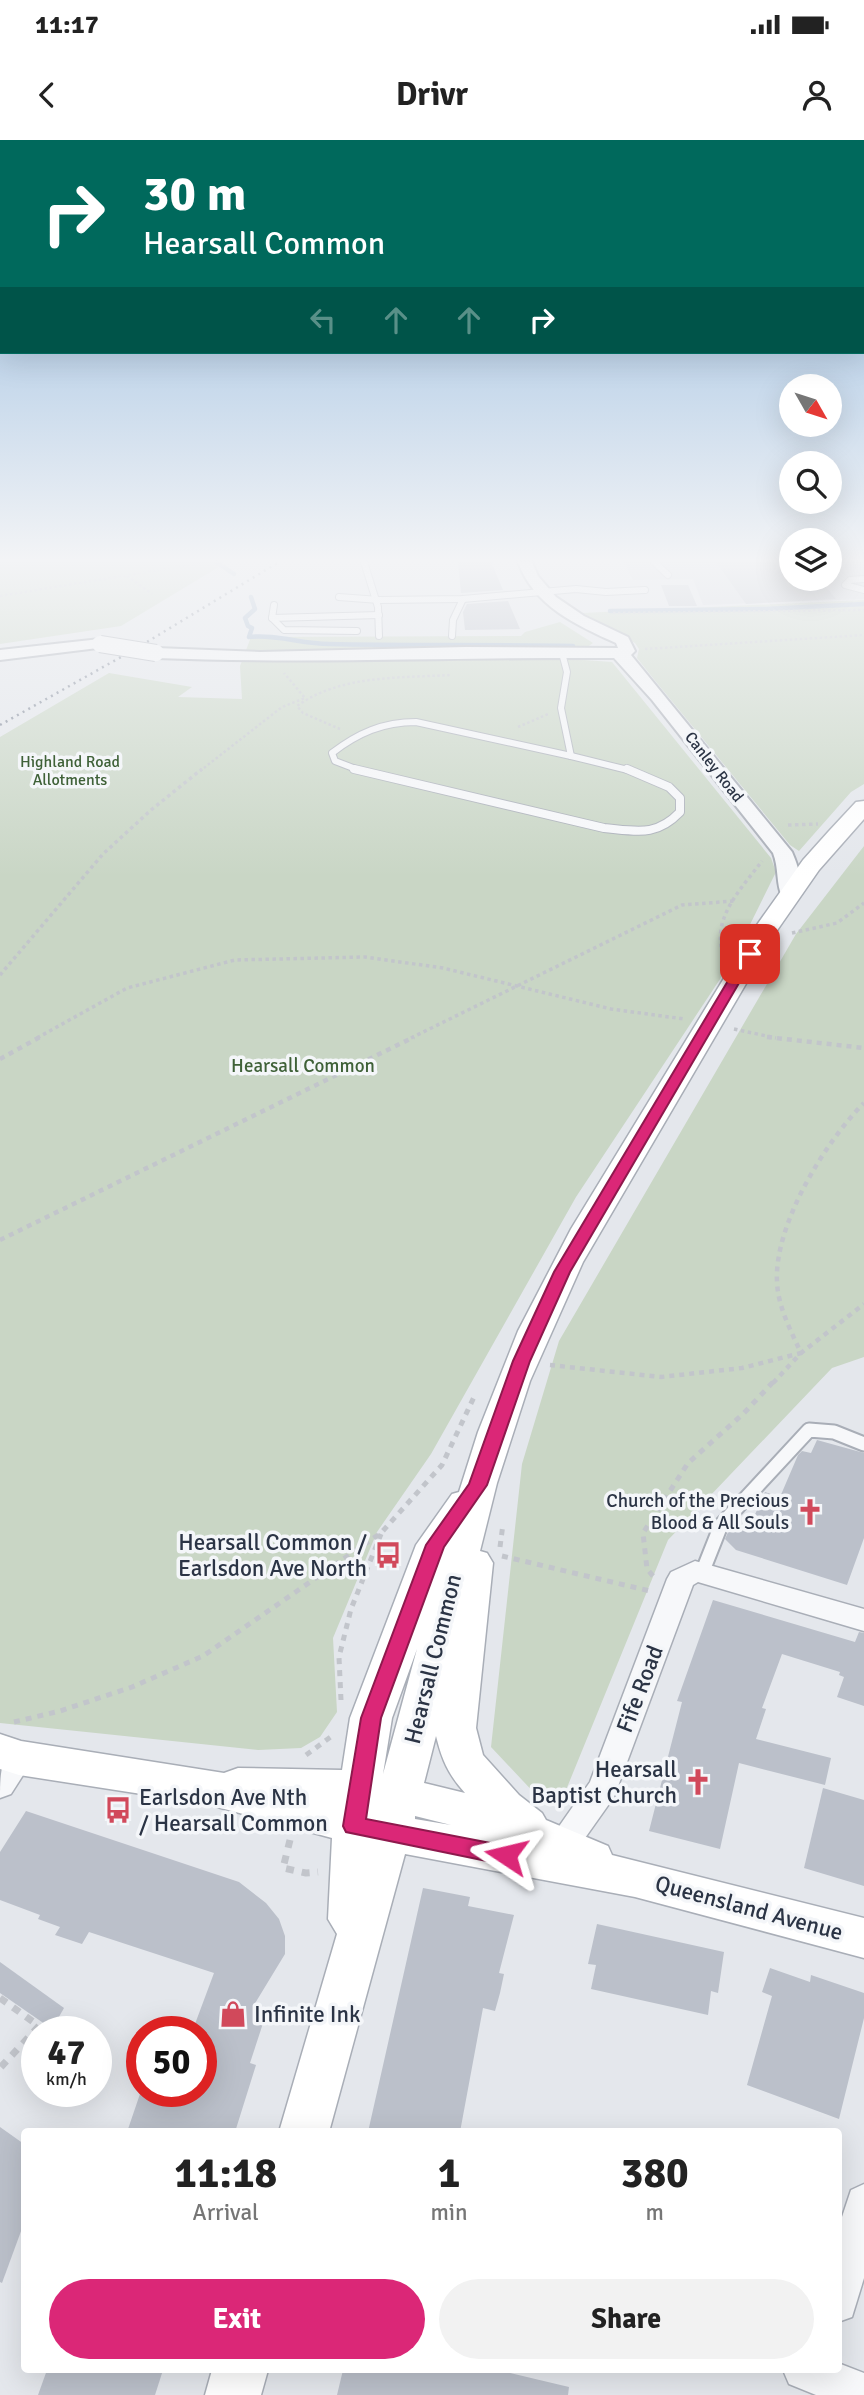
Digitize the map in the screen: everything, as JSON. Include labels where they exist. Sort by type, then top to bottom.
[{"type":"main road","name":"Hearsall Common","points":[[370,1822],[478,1485],[522,1361],[562,1272],[708,1023],[789,892],[839,831],[864,807]]},
{"type":"main road","name":"Hearsall Common","points":[[370,1822],[371,1718],[435,1545],[478,1485]]},
{"type":"main road","points":[[465,1528],[474,1556],[455,1728],[464,1763],[504,1808],[550,1839]]},
{"type":"main road","points":[[11,1755],[206,1786],[305,1777],[370,1822],[350,1965],[305,2128]]},
{"type":"main road","name":"Queensland Avenue","points":[[370,1822],[550,1839],[635,1878]]},
{"type":"main road","name":"Queensland Avenue","points":[[370,1822],[635,1878],[864,1938]]},
{"type":"main road","points":[[233,2395],[239,2373]]},
{"type":"street","name":"Canley Road","points":[[633,667],[782,852],[789,868],[789,892]]},
{"type":"street","name":"Fife Road","points":[[550,1839],[603,1787],[681,1579],[699,1572]]},
{"type":"street","points":[[699,1572],[864,1620]]},
{"type":"street","points":[[842,2288],[864,2203]]},
{"type":"street","points":[[815,2378],[864,2393]]},
{"type":"lane","points":[[566,667],[561,708],[571,756]]},
{"type":"lane","points":[[416,722],[656,777],[677,791],[681,803],[678,812],[665,827],[634,831],[604,828],[350,768],[335,761],[332,753],[357,735],[382,723],[416,722]]},
{"type":"lane","points":[[699,1572],[721,1525],[789,1449],[810,1430],[834,1432],[864,1444]]},
{"type":"path","points":[[0,975],[79,880],[120,838],[200,770],[263,726],[286,702],[346,685],[453,675]]},
{"type":"path","points":[[305,698],[297,706],[303,713],[357,735]]},
{"type":"path","points":[[491,738],[561,708]]},
{"type":"path","points":[[761,827],[819,824],[826,818]]},
{"type":"path","points":[[0,1240],[682,905],[735,901]]},
{"type":"path","points":[[792,933],[837,923],[864,903]]},
{"type":"path","points":[[1,1057],[127,988],[235,960],[365,957],[443,968],[611,1009],[708,1023],[774,1038],[864,1048]]},
{"type":"path","points":[[801,1353],[783,1311],[777,1273],[795,1207],[826,1145],[847,1118],[864,1103]]},
{"type":"path","points":[[675,1597],[647,1569],[643,1533],[688,1463],[744,1413],[801,1353],[864,1304]]},
{"type":"path","points":[[522,1361],[592,1372],[661,1377],[742,1368],[801,1353]]},
{"type":"path","points":[[498,1565],[504,1517]]},
{"type":"path","points":[[11,1755],[14,1722],[60,1711],[132,1687],[203,1656],[381,1533],[351,1609],[339,1657],[340,1708]]},
{"type":"path","points":[[499,1555],[675,1597]]},
{"type":"path","points":[[336,1727],[305,1777],[283,1868],[306,1873],[370,1822]]},
{"type":"path","points":[[0,1998],[39,2025],[0,2068]]},
{"type":"green space","name":"Hearsall Common","points":[[240,667],[616,667],[771,858],[776,872],[732,961],[576,1197],[431,1454],[377,1532],[333,1638],[337,1712],[320,1737],[301,1748],[258,1750],[0,1723],[0,737],[109,673],[192,687],[178,697],[242,699]]},
{"type":"green space","points":[[645,667],[864,667],[864,784],[851,792],[799,851],[790,845]]},
{"type":"green space","points":[[864,846],[864,1357],[832,1368],[668,1540],[566,1790],[556,1799],[539,1798],[491,1747],[522,1464],[559,1341],[796,934]]},
{"type":"building","name":"Church of the Precious Blood & All Souls","points":[[817,1440],[864,1453],[864,1538],[847,1585],[736,1550],[725,1539],[729,1530],[737,1526],[749,1528],[765,1492],[780,1497],[798,1455],[802,1451],[811,1453]]},
{"type":"building","points":[[713,1600],[855,1642],[859,1632],[864,1633],[864,1706],[837,1697],[844,1677],[839,1675],[840,1672],[782,1654],[762,1708],[766,1709],[756,1739],[831,1758],[825,1785],[739,1763],[720,1849],[649,1831],[682,1702],[677,1701]]},
{"type":"building","points":[[823,1788],[864,1800],[864,1886],[804,1868]]},
{"type":"building","points":[[26,1811],[239,1882],[266,1903],[279,1919],[285,1936],[285,1954],[254,2005],[268,2008],[250,2063],[256,2065],[236,2128],[128,2128],[136,2107],[217,2107],[217,2016],[198,2016],[214,1973],[89,1932],[82,1944],[55,1935],[60,1927],[38,1919],[40,1915],[0,1900],[0,1852]]},
{"type":"building","points":[[423,1888],[470,1897],[468,1906],[514,1915],[499,1973],[504,1974],[495,2011],[483,2008],[461,2128],[369,2128]]},
{"type":"building","points":[[597,1924],[724,1952],[718,1993],[711,1991],[708,2015],[591,1989],[596,1965],[588,1964]]},
{"type":"building","points":[[0,1962],[64,2008],[59,2016],[33,2016],[0,1993]]},
{"type":"building","points":[[770,1968],[810,1982],[811,1975],[864,1993],[864,2018],[839,2119],[747,2085],[772,1996],[762,1992]]},
{"type":"building","points":[[0,2127],[21,2142],[21,2231],[2,2283]]},
{"type":"building","points":[[46,2373],[162,2373],[155,2395],[38,2395]]},
{"type":"building","points":[[342,2373],[511,2373],[569,2387],[568,2395],[337,2395]]},
{"type":"railway","points":[[0,725],[103,667]]},
{"type":"place","name":"Church of the Precious Blood & All Souls","points":[[810,1512]]},
{"type":"place","name":"Hearsall Common / Earlsdon Ave North","points":[[388,1555]]},
{"type":"place","name":"Hearsall Baptist Church","points":[[698,1782]]},
{"type":"place","name":"Earlsdon Ave Nth / Hearsall Common","points":[[118,1810]]},
{"type":"place","name":"Infinite Ink","points":[[233,2014]]},
{"type":"route","points":[[506,1855],[354,1826],[371,1718],[435,1545],[478,1485],[512,1385],[533,1332],[562,1272],[750,954]]},
{"type":"park label","name":"Highland Road Allotments","points":[[70,771]]}]
